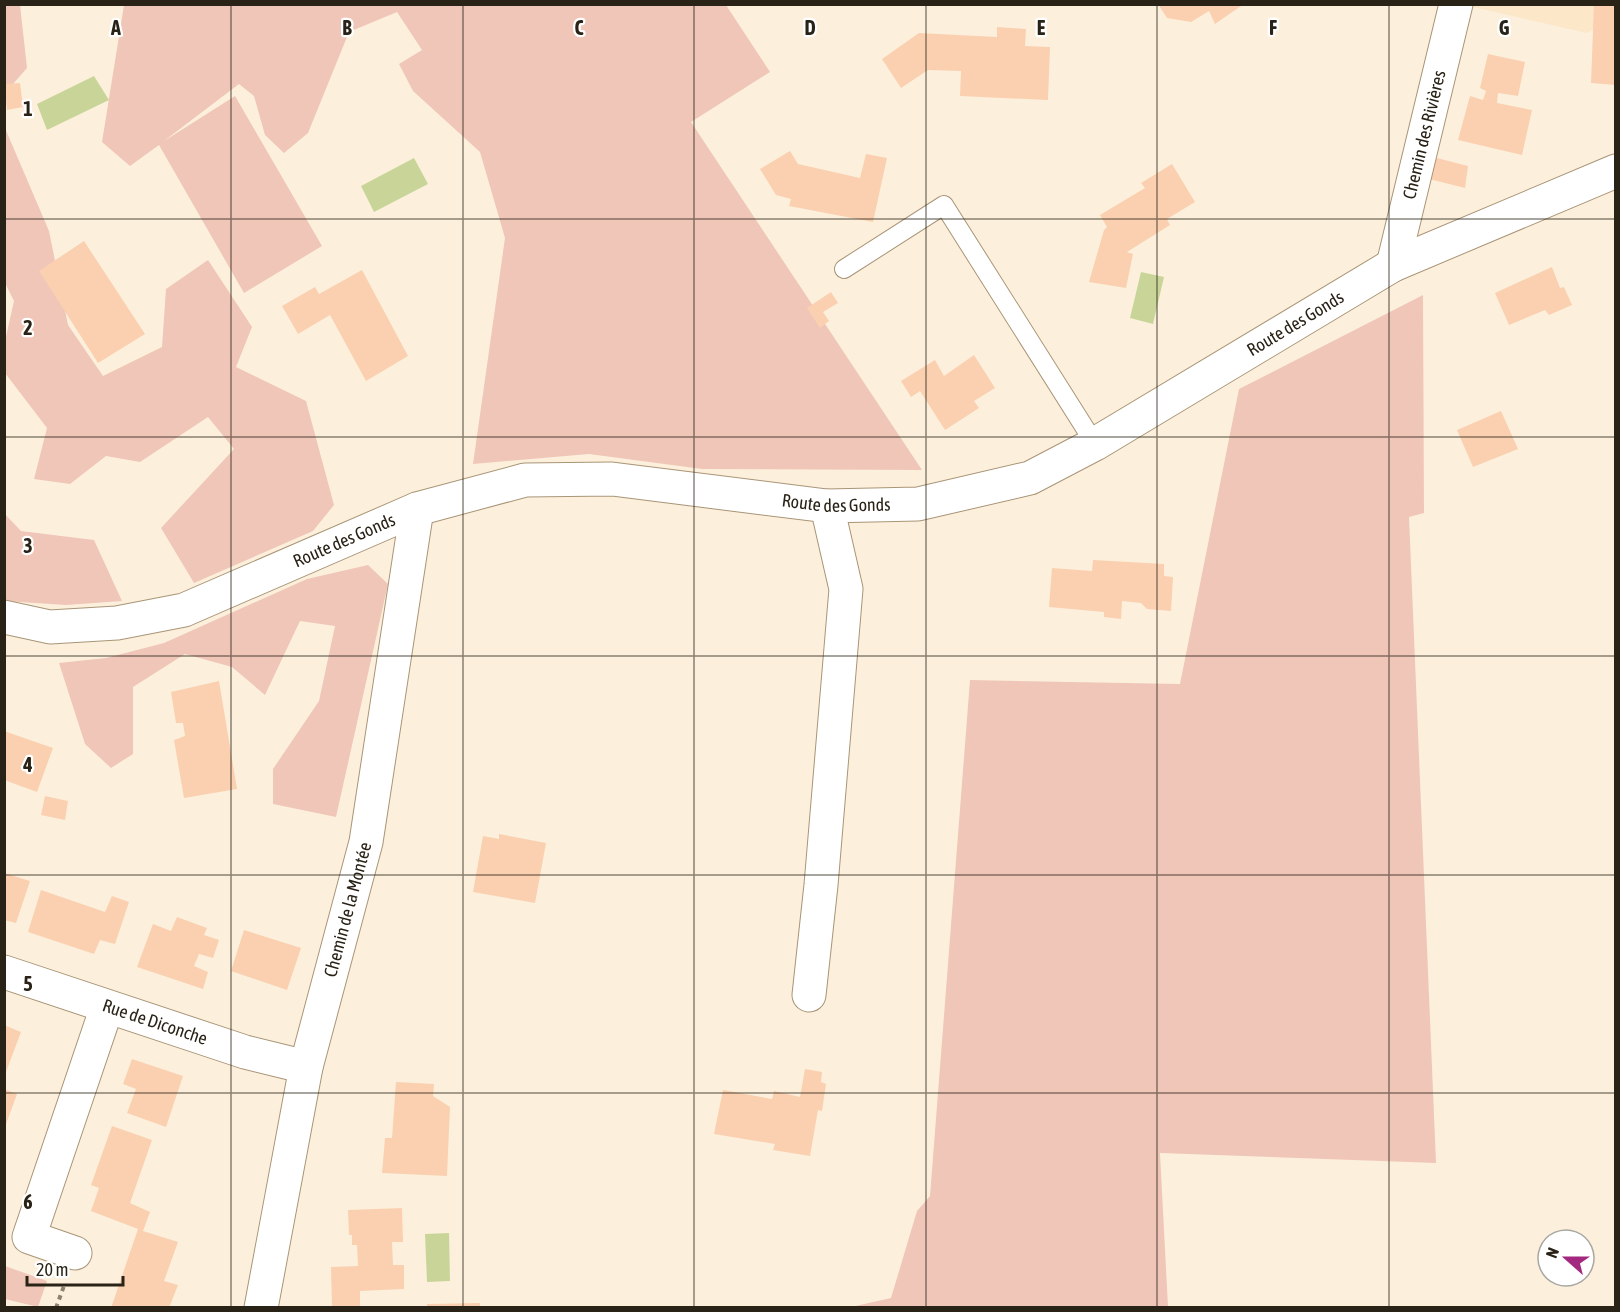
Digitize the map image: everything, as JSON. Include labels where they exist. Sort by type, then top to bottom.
[{"type":"street","name":"Chemin des Rivières","points":[[1393,265],[1456,4]]},
{"type":"street","name":"Route des Gonds","points":[[4,617],[50,627],[117,623],[184,610],[417,510],[525,480],[612,479],[827,506],[918,504],[1030,478],[1095,444],[1393,265],[1616,171]]},
{"type":"street","points":[[809,995],[821,885],[846,590],[827,506]]},
{"type":"street","name":"Chemin de la Montée","points":[[261,1308],[306,1067],[366,842],[417,510]]},
{"type":"street","name":"Rue de Diconche","points":[[4,972],[245,1052],[306,1067]]},
{"type":"street","points":[[75,1253],[29,1237],[107,1007]]},
{"type":"lane","points":[[844,269],[944,205],[1095,444]]},
{"type":"shaded area","points":[[5,5],[20,5],[27,68],[5,93]]},
{"type":"shaded area","points":[[124,5],[726,5],[770,72],[691,122],[922,470],[702,469],[589,454],[473,464],[505,238],[480,152],[413,91],[399,64],[422,50],[397,12],[349,32],[308,133],[284,153],[265,135],[254,96],[239,84],[164,141],[235,96],[322,246],[244,293],[159,145],[130,166],[102,142]]},
{"type":"shaded area","points":[[1464,5],[1615,5],[1615,17],[1587,33]]},
{"type":"shaded area","points":[[94,76],[109,100],[47,130],[37,104]]},
{"type":"shaded area","points":[[5,128],[49,231],[68,325],[103,376],[162,347],[166,289],[208,260],[252,327],[236,367],[306,401],[334,505],[313,531],[194,583],[161,528],[234,449],[208,417],[140,462],[106,456],[70,484],[34,479],[47,428],[5,373],[5,341],[14,301],[4,281]]},
{"type":"shaded area","points":[[414,158],[428,184],[374,212],[361,186]]},
{"type":"shaded area","points":[[1141,272],[1164,277],[1153,324],[1130,318]]},
{"type":"shaded area","points":[[1423,295],[1424,513],[1409,517],[1436,1163],[1160,1153],[1168,1307],[851,1307],[891,1298],[917,1211],[930,1196],[970,680],[1180,684],[1239,389]]},
{"type":"shaded area","points":[[4,513],[21,531],[94,540],[122,601],[66,605],[5,601]]},
{"type":"shaded area","points":[[368,565],[388,584],[336,817],[273,804],[273,769],[319,701],[335,626],[300,621],[265,695],[232,667],[185,654],[133,687],[133,754],[111,768],[85,744],[59,663],[106,658],[164,643],[307,579]]},
{"type":"shaded area","points":[[449,1233],[450,1281],[427,1282],[425,1234]]},
{"type":"shaded area","points":[[5,1266],[47,1281],[38,1307],[5,1299]]},
{"type":"building","points":[[1158,4],[1244,4],[1215,24],[1209,11],[1191,22],[1167,18]]},
{"type":"building","points":[[1594,4],[1616,4],[1616,85],[1591,83]]},
{"type":"building","points":[[997,27],[1026,29],[1025,46],[1050,47],[1048,100],[960,96],[961,71],[928,70],[901,88],[882,59],[919,33],[997,37]]},
{"type":"building","points":[[1488,54],[1525,62],[1518,96],[1498,93],[1497,103],[1532,110],[1522,155],[1458,140],[1470,96],[1483,100],[1486,91],[1480,88]]},
{"type":"building","points":[[20,83],[23,107],[7,110],[4,84]]},
{"type":"building","points":[[790,151],[798,164],[860,178],[866,154],[887,158],[873,222],[789,206],[791,199],[776,195],[760,169]]},
{"type":"building","points":[[1429,156],[1468,166],[1465,188],[1425,178]]},
{"type":"building","points":[[1172,164],[1195,202],[1167,219],[1170,225],[1127,252],[1133,254],[1126,288],[1089,282],[1104,230],[1107,227],[1100,215],[1145,188],[1141,183]]},
{"type":"building","points":[[84,241],[145,334],[98,363],[39,271]]},
{"type":"building","points":[[1552,267],[1560,288],[1564,287],[1572,305],[1549,315],[1545,310],[1509,325],[1495,293]]},
{"type":"building","points":[[362,270],[408,356],[366,381],[330,315],[298,334],[282,306],[315,287],[319,294]]},
{"type":"building","points":[[831,292],[838,303],[823,312],[829,321],[820,328],[807,308]]},
{"type":"building","points":[[974,355],[995,388],[974,401],[979,408],[945,430],[920,391],[911,397],[901,381],[935,360],[944,376]]},
{"type":"building","points":[[1501,411],[1518,449],[1473,467],[1457,430]]},
{"type":"building","points":[[1093,560],[1164,564],[1164,576],[1173,577],[1171,611],[1147,609],[1141,603],[1122,601],[1121,619],[1104,617],[1104,612],[1049,607],[1052,568],[1092,571]]},
{"type":"building","points":[[219,681],[237,789],[184,798],[174,740],[185,736],[183,723],[176,723],[171,692]]},
{"type":"building","points":[[4,731],[53,748],[37,792],[4,780]]},
{"type":"building","points":[[45,796],[68,801],[65,820],[41,815]]},
{"type":"building","points":[[499,834],[546,843],[535,903],[473,892],[483,836],[499,839]]},
{"type":"building","points":[[4,873],[30,881],[16,923],[4,920]]},
{"type":"building","points":[[41,890],[105,912],[112,896],[129,902],[115,944],[100,940],[94,954],[28,932]]},
{"type":"building","points":[[177,917],[207,928],[204,935],[219,940],[213,958],[199,954],[194,966],[208,972],[203,989],[137,967],[153,924],[171,931]]},
{"type":"building","points":[[244,930],[301,948],[287,990],[231,971]]},
{"type":"building","points":[[4,1025],[21,1032],[6,1072],[4,1071]]},
{"type":"building","points":[[132,1059],[183,1076],[166,1127],[127,1113],[136,1089],[123,1084]]},
{"type":"building","points":[[805,1069],[822,1072],[821,1082],[826,1084],[822,1111],[818,1110],[810,1156],[773,1150],[775,1144],[714,1134],[723,1090],[772,1099],[774,1091],[800,1097]]},
{"type":"building","points":[[396,1082],[434,1084],[433,1096],[450,1107],[447,1176],[382,1173],[385,1138],[392,1138]]},
{"type":"building","points":[[4,1089],[17,1094],[5,1127],[4,1127]]},
{"type":"building","points":[[112,1126],[152,1140],[130,1203],[150,1212],[143,1231],[178,1242],[164,1281],[178,1285],[169,1308],[111,1308],[138,1229],[91,1211],[99,1188],[91,1185]]},
{"type":"building","points":[[402,1208],[403,1242],[392,1242],[393,1265],[404,1265],[404,1289],[360,1291],[360,1308],[332,1308],[331,1267],[358,1266],[357,1245],[352,1245],[352,1235],[349,1235],[348,1210]]},
{"type":"building","points":[[480,1303],[480,1308],[427,1308],[427,1304]]}]
